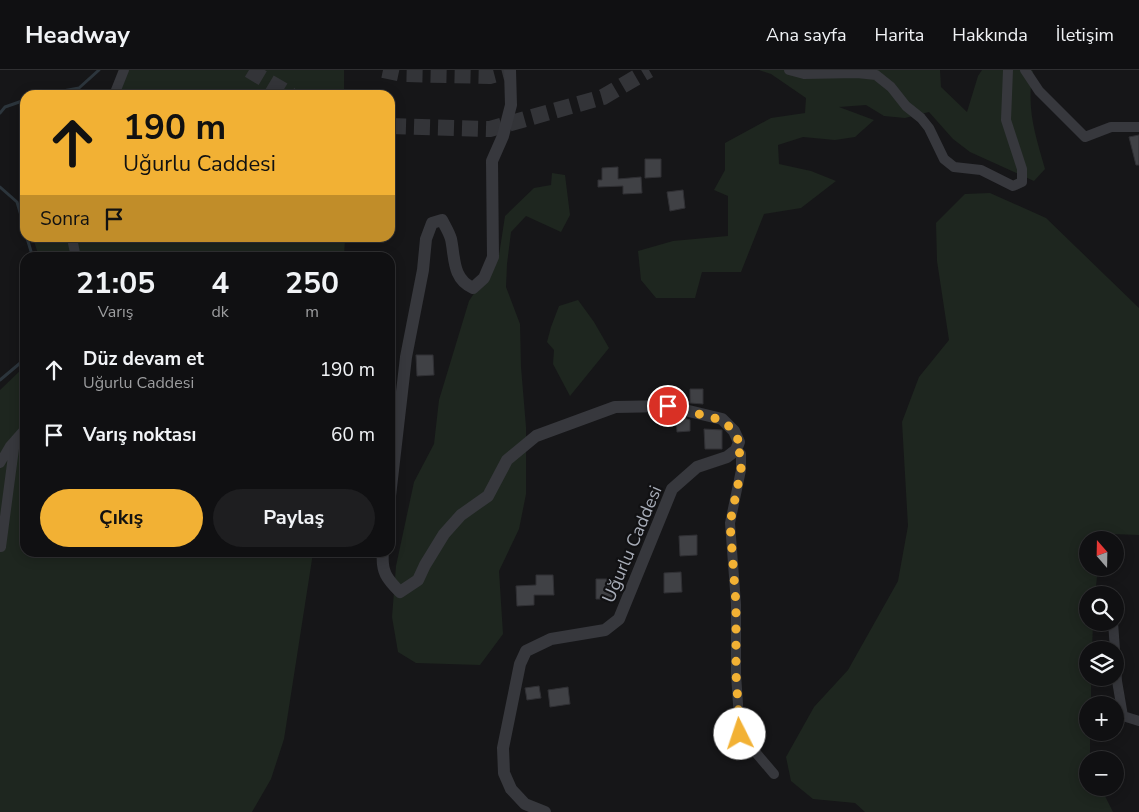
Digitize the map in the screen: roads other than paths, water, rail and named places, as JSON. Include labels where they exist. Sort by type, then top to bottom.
[{"type":"street","points":[[116,90],[124,70]]},
{"type":"street","points":[[395,453],[406,357],[423,270],[426,239],[432,223],[442,220],[450,237],[455,266],[465,284],[473,288],[484,278],[493,257],[492,160],[503,136],[511,105],[510,70]]},
{"type":"street","points":[[789,70],[804,74],[857,72],[876,75],[891,87],[906,106],[921,118],[929,128],[944,158],[954,166],[981,170],[1013,186],[1022,182],[1022,169],[1006,120],[1008,70]]},
{"type":"street","points":[[1025,70],[1039,91],[1085,138],[1111,127],[1139,127]]},
{"type":"street","points":[[383,557],[382,565],[388,580],[400,592],[418,580],[444,534],[460,515],[488,496],[507,460],[536,436],[615,407],[668,406],[722,420],[734,431],[739,442],[736,450],[741,454],[741,470],[730,523],[736,604],[736,674],[740,734],[774,774]]},
{"type":"street","points":[[0,463],[20,434]]},
{"type":"street","points":[[0,547],[15,441]]},
{"type":"street","name":"Uğurlu Caddesi","points":[[545,812],[525,804],[510,789],[504,773],[503,748],[520,664],[526,652],[551,639],[605,630],[619,619],[672,489],[697,468],[727,457],[736,450]]},
{"type":"street","points":[[1118,686],[1124,716],[1139,721]]},
{"type":"waterway","points":[[68,90],[79,88],[99,70]]},
{"type":"waterway","points":[[0,113],[5,107],[20,102]]},
{"type":"waterway","points":[[0,187],[17,202],[20,212]]},
{"type":"waterway","points":[[28,242],[31,252]]},
{"type":"waterway","points":[[0,380],[20,363]]},
{"type":"tunnel","points":[[249,70],[283,90]]},
{"type":"tunnel","points":[[383,70],[402,74],[490,76],[513,70]]},
{"type":"tunnel","points":[[395,126],[490,129],[603,97],[649,70]]}]
